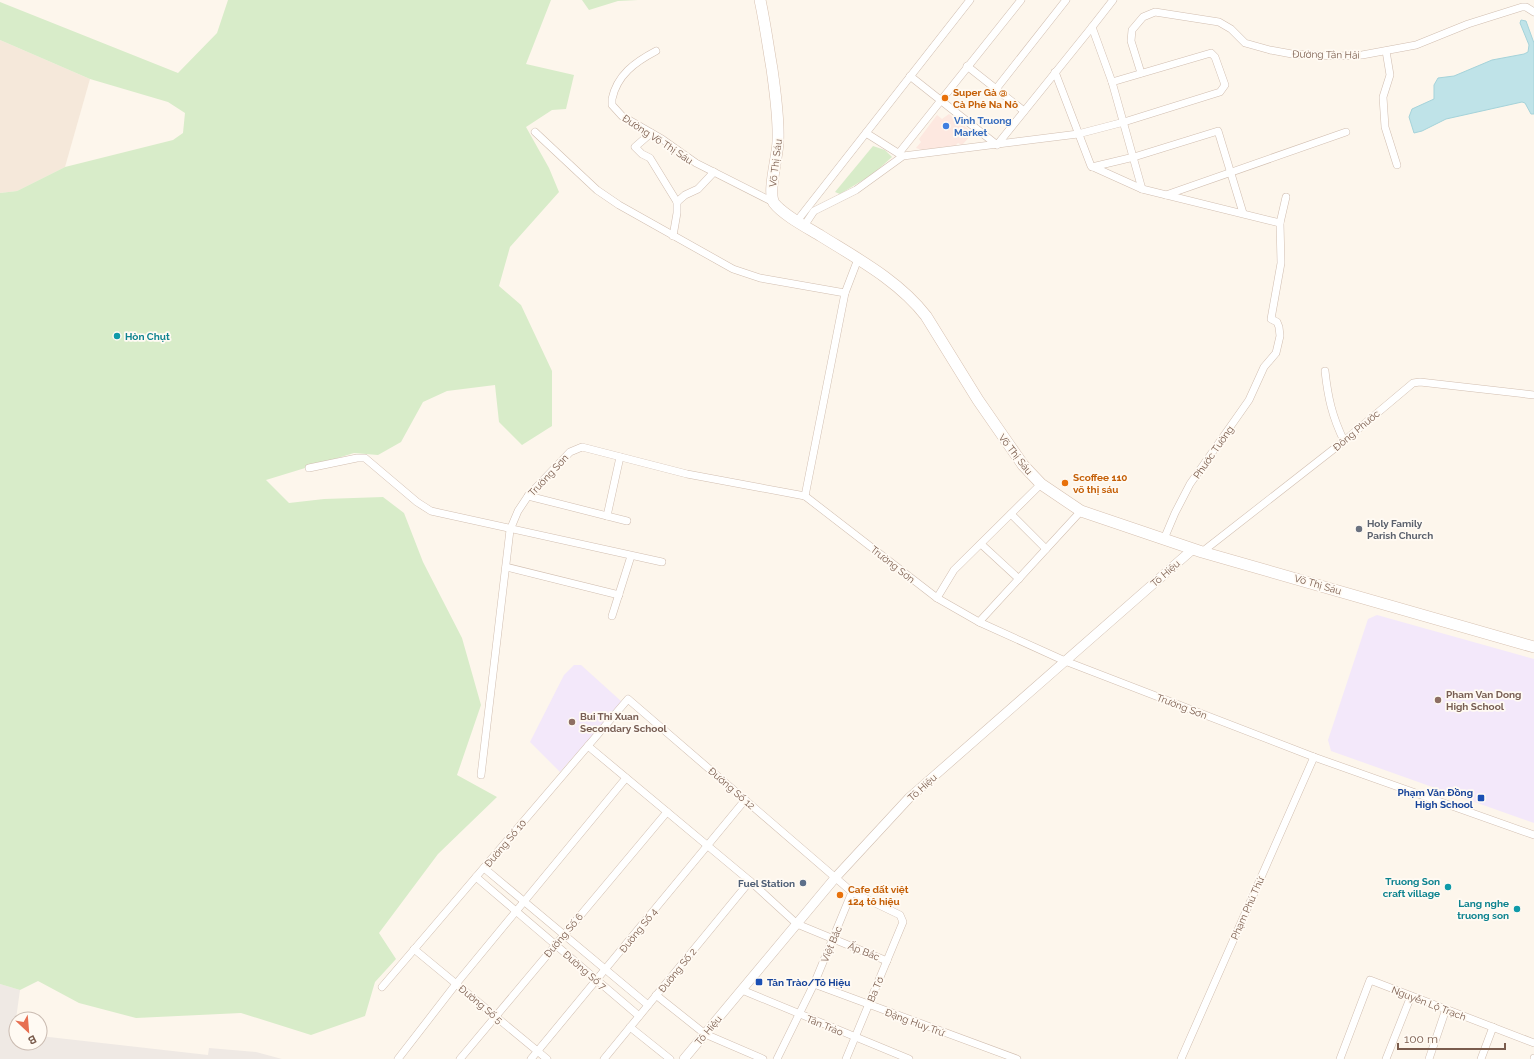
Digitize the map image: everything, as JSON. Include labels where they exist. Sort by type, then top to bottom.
[{"type":"main road","name":"Võ Thị Sáu","points":[[760,0],[778,122],[776,163],[771,186],[773,202],[781,210],[800,223],[858,259],[904,291],[916,302],[1006,442],[1022,465],[1041,484],[1081,510],[1164,539],[1534,647]]},
{"type":"street","points":[[800,223],[866,132],[970,0]]},
{"type":"street","points":[[800,223],[814,211],[861,187],[901,154],[940,100],[1021,0]]},
{"type":"street","points":[[996,89],[1066,0]]},
{"type":"street","points":[[997,145],[1113,0]]},
{"type":"street","name":"Đường Tân Hải","points":[[1141,73],[1131,41],[1132,30],[1143,17],[1155,12],[1219,22],[1231,29],[1245,43],[1270,50],[1292,54],[1331,56],[1362,55],[1416,45],[1468,24],[1524,6],[1534,12]]},
{"type":"street","points":[[1092,27],[1112,82],[1142,189]]},
{"type":"street","name":"Đường Võ Thị Sáu","points":[[656,51],[637,61],[627,69],[613,93],[612,105],[622,116],[696,163],[773,202]]},
{"type":"street","points":[[1386,51],[1390,75],[1383,97],[1385,126],[1397,165]]},
{"type":"street","points":[[866,132],[901,154],[997,145],[1078,134],[1124,122],[1220,92],[1224,88],[1215,56],[1211,53],[1112,82]]},
{"type":"street","points":[[967,66],[1024,111]]},
{"type":"street","points":[[1055,72],[1088,163],[1092,167],[1142,189],[1280,223],[1286,197]]},
{"type":"street","points":[[910,76],[997,145]]},
{"type":"street","points":[[1092,167],[1134,157],[1218,131],[1232,171],[1243,213]]},
{"type":"street","points":[[535,132],[597,190],[672,236],[745,273],[760,278],[845,294]]},
{"type":"street","points":[[1166,195],[1346,132]]},
{"type":"street","points":[[651,133],[635,147],[642,154],[650,158],[677,202],[677,213],[672,236]]},
{"type":"street","points":[[677,202],[685,195],[698,189],[714,172]]},
{"type":"street","name":"Phước Tường","points":[[1164,539],[1190,484],[1249,400],[1264,367],[1276,353],[1280,336],[1277,322],[1271,319],[1281,263],[1280,223]]},
{"type":"street","points":[[805,496],[845,294],[858,259]]},
{"type":"street","points":[[1325,371],[1328,401],[1344,441]]},
{"type":"street","name":"Đông Phước","points":[[1198,550],[1344,441],[1413,383],[1420,382],[1534,395]]},
{"type":"street","name":"Trường Sơn","points":[[481,775],[510,530],[518,511],[528,496],[573,450],[582,447],[706,478],[805,496],[938,598],[979,622],[1065,662],[1314,757],[1534,835]]},
{"type":"street","points":[[608,516],[620,457]]},
{"type":"street","points":[[309,468],[358,458],[365,458],[424,507],[440,513],[510,530],[662,562]]},
{"type":"street","points":[[938,598],[954,570],[1041,484]]},
{"type":"street","points":[[528,496],[627,521]]},
{"type":"street","points":[[979,622],[1081,510]]},
{"type":"street","points":[[1011,514],[1046,549]]},
{"type":"street","points":[[981,544],[1019,579]]},
{"type":"street","name":"Tô Hiệu","points":[[684,1059],[835,878],[909,798],[1065,662],[1198,550]]},
{"type":"street","points":[[612,616],[631,556]]},
{"type":"street","points":[[506,567],[619,595]]},
{"type":"street","name":"Đường Số 12","points":[[628,699],[852,892],[900,915],[903,918]]},
{"type":"street","name":"Đường Số 10","points":[[382,987],[628,699]]},
{"type":"street","name":"Ấp Bắc","points":[[588,746],[750,881],[797,924],[887,961]]},
{"type":"street","name":"Phạm Phú Thứ","points":[[1181,1059],[1314,757]]},
{"type":"street","points":[[398,1059],[456,984],[626,778]]},
{"type":"street","name":"Đường Số 4","points":[[531,1059],[745,800]]},
{"type":"street","name":"Đường Số 6","points":[[460,1059],[667,812]]},
{"type":"street","name":"Đường Số 7","points":[[484,868],[648,1005]]},
{"type":"street","name":"Đường Số 7","points":[[476,877],[639,1016]]},
{"type":"street","name":"Đường Số 2","points":[[604,1059],[750,881]]},
{"type":"street","name":"Việt Bắc","points":[[777,1059],[814,984],[852,892]]},
{"type":"street","name":"Ba Tơ","points":[[846,1059],[903,922],[903,918]]},
{"type":"street","name":"Đường Số 5","points":[[414,949],[547,1059]]},
{"type":"street","name":"Nguyễn Lộ Trạch","points":[[1340,1059],[1370,980],[1534,1043]]},
{"type":"street","name":"Đặng Huy Trứ","points":[[814,984],[1017,1059]]},
{"type":"street","name":"Tân Trào","points":[[742,990],[909,1059]]},
{"type":"street","points":[[656,995],[705,1034],[763,1059]]},
{"type":"street","points":[[1386,1059],[1411,996]]},
{"type":"street","points":[[1429,1059],[1446,1009]]},
{"type":"street","points":[[630,1027],[670,1059]]},
{"type":"street","points":[[1481,1059],[1493,1027]]},
{"type":"shaded area","points":[[0,40],[90,79],[65,167],[17,191],[0,193]]},
{"type":"shaded area","name":"Vinh Truong Market","points":[[949,114],[973,133],[962,145],[958,143],[955,146],[922,150],[916,148],[921,142],[919,139],[937,115],[942,119]]},
{"type":"shaded area","name":"Pham Van Dong High School","points":[[1377,615],[1534,659],[1534,823],[1331,751],[1328,740],[1368,619]]},
{"type":"shaded area","name":"Bui Thi Xuan Secondary School","points":[[574,665],[581,665],[622,702],[560,772],[530,742],[564,675]]},
{"type":"shaded area","points":[[0,984],[20,990],[17,1011],[8,1011],[8,1051],[48,1051],[48,1037],[208,1055],[209,1048],[256,1052],[282,1059],[0,1059]]},
{"type":"green space","points":[[228,0],[551,0],[526,64],[574,75],[566,109],[552,110],[526,127],[549,168],[559,192],[510,247],[499,286],[521,305],[552,371],[552,426],[522,445],[499,422],[495,385],[447,391],[423,402],[401,442],[378,455],[354,453],[266,480],[289,503],[324,499],[383,497],[404,513],[423,562],[462,638],[481,705],[457,775],[497,797],[438,854],[379,933],[396,959],[375,982],[365,1016],[311,1035],[241,1013],[136,1018],[79,1003],[38,981],[20,990],[0,984],[0,193],[17,191],[65,167],[173,140],[183,133],[185,113],[168,102],[90,79],[0,40],[0,2],[178,73],[217,33]]},
{"type":"green space","points":[[582,0],[638,0],[618,1],[589,10]]},
{"type":"green space","points":[[873,146],[885,150],[892,157],[873,174],[840,194],[835,192]]},
{"type":"water","points":[[1521,20],[1526,21],[1534,43],[1534,114],[1531,114],[1525,103],[1522,102],[1446,119],[1422,131],[1414,133],[1409,117],[1412,109],[1434,99],[1434,85],[1438,78],[1454,76],[1492,60],[1528,52],[1529,45],[1520,23]]},
{"type":"place","name":"Super Gà @ Cà Phê Na Nô","points":[[945,98]]},
{"type":"place","name":"Vinh Truong Market","points":[[946,126]]},
{"type":"place","name":"Hòn Chụt","points":[[117,336]]},
{"type":"place","name":"Scoffee 110 võ thị sáu","points":[[1065,483]]},
{"type":"place","name":"Holy Family Parish Church","points":[[1359,529]]},
{"type":"place","name":"Pham Van Dong High School","points":[[1438,700]]},
{"type":"place","name":"Bui Thi Xuan Secondary School","points":[[572,722]]},
{"type":"place","name":"Phạm Văn Đồng High School","points":[[1481,798]]},
{"type":"place","name":"Fuel Station","points":[[803,883]]},
{"type":"place","name":"Truong Son craft village","points":[[1448,887]]},
{"type":"place","name":"Cafe đất việt 124 tô hiệu","points":[[840,895]]},
{"type":"place","name":"Lang nghe truong son","points":[[1517,909]]},
{"type":"place","name":"Tân Trào/Tô Hiệu","points":[[759,982]]}]
